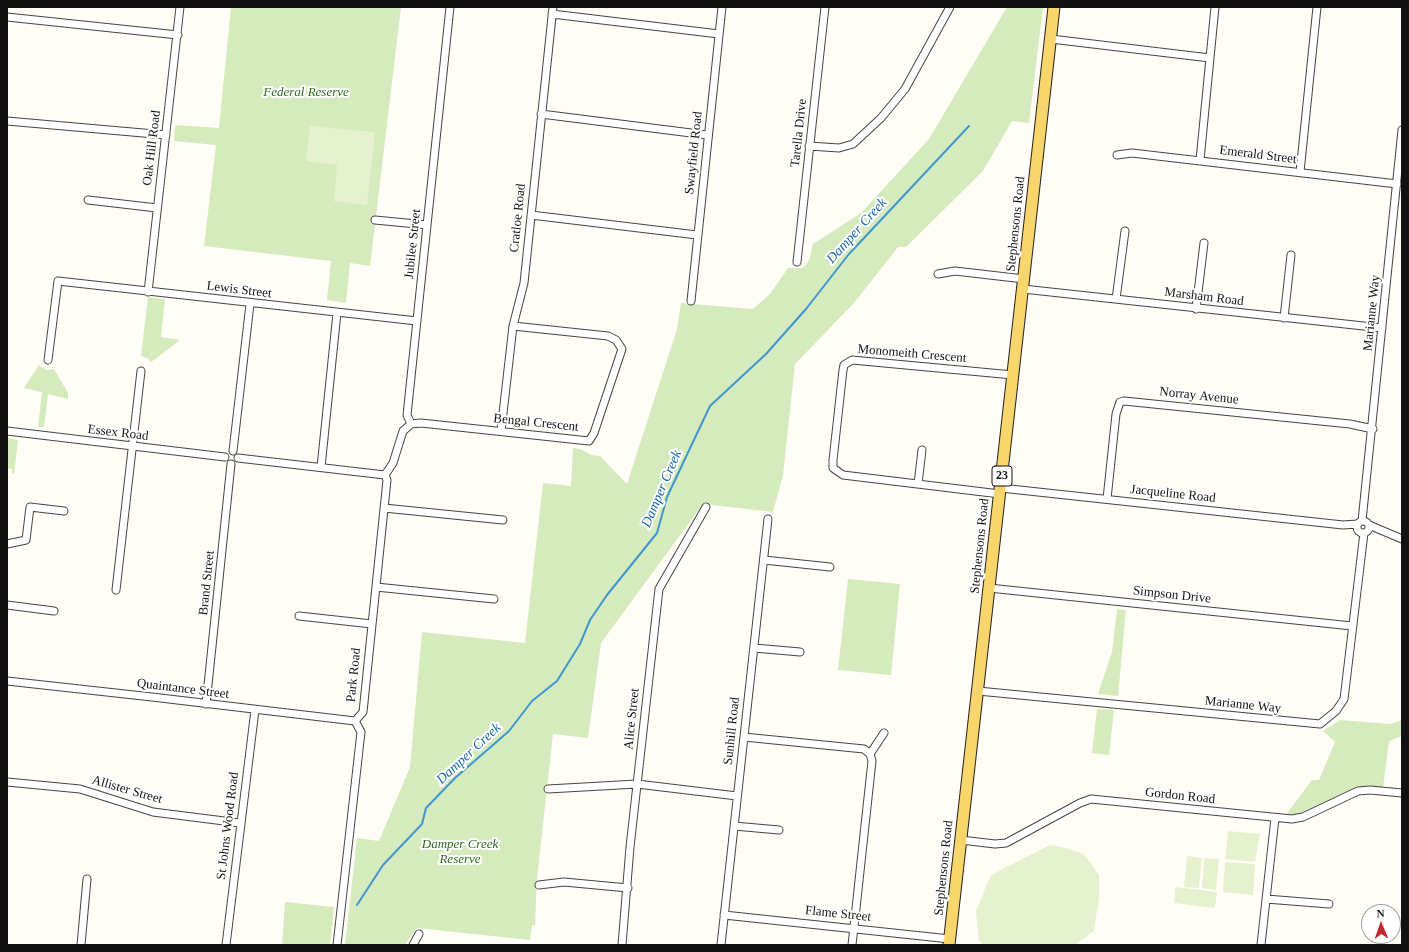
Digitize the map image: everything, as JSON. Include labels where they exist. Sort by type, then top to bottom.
[{"type":"main road","name":"Stephensons Road","points":[[950,942],[1054,7]]},
{"type":"street","name":"Oak Hill Road","points":[[148,292],[180,7]]},
{"type":"street","name":"Jubilee Street","points":[[411,424],[407,414],[450,7]]},
{"type":"street","name":"Swayfield Road","points":[[691,301],[707,135],[722,7]]},
{"type":"street","name":"Tarella Drive","points":[[797,262],[825,7]]},
{"type":"street","points":[[809,146],[839,148],[853,144],[881,118],[905,89],[950,7]]},
{"type":"street","points":[[1200,160],[1215,7]]},
{"type":"street","points":[[1300,172],[1317,7]]},
{"type":"street","points":[[553,10],[719,34]]},
{"type":"street","name":"Cratloe Road","points":[[501,431],[512,326],[524,283],[553,10]]},
{"type":"street","points":[[7,17],[178,35]]},
{"type":"street","points":[[1051,39],[1210,58]]},
{"type":"street","points":[[541,114],[707,135]]},
{"type":"street","points":[[7,121],[166,135]]},
{"type":"street","name":"Marianne Way","points":[[978,691],[1320,724],[1336,711],[1344,699],[1361,547],[1382,328],[1399,197],[1397,184],[1402,130]]},
{"type":"street","name":"Emerald Street","points":[[1117,155],[1132,153],[1200,160],[1397,184]]},
{"type":"street","points":[[88,200],[157,208]]},
{"type":"street","points":[[531,215],[697,236]]},
{"type":"street","points":[[375,220],[427,225]]},
{"type":"street","points":[[1116,298],[1125,231]]},
{"type":"street","points":[[1196,309],[1204,243]]},
{"type":"street","points":[[1284,318],[1291,255]]},
{"type":"street","name":"Marsham Road","points":[[938,274],[955,271],[1023,284],[1196,309],[1382,328]]},
{"type":"street","name":"Lewis Street","points":[[48,360],[58,281],[250,304],[417,321]]},
{"type":"street","points":[[238,458],[236,463],[231,464],[226,461],[228,453],[232,451],[250,304]]},
{"type":"street","points":[[321,467],[337,313]]},
{"type":"street","name":"Bengal Crescent","points":[[411,424],[421,423],[589,441],[594,433],[622,349],[616,340],[608,336],[512,326]]},
{"type":"street","name":"Monomeith Crescent","points":[[1000,491],[918,484],[842,475],[833,468],[843,370],[847,362],[857,359],[1013,375]]},
{"type":"street","points":[[116,590],[140,371]]},
{"type":"street","name":"Norray Avenue","points":[[1107,499],[1116,414],[1120,402],[1124,401],[1350,424],[1373,429]]},
{"type":"street","points":[[238,458],[385,475],[393,463],[403,431],[411,424]]},
{"type":"street","name":"Essex Road","points":[[7,431],[226,457]]},
{"type":"street","points":[[918,484],[922,450]]},
{"type":"street","points":[[232,451],[237,454],[238,458]]},
{"type":"street","name":"Brand Street","points":[[206,704],[231,464]]},
{"type":"street","name":"Park Road","points":[[337,945],[360,732],[355,721],[363,712],[387,480],[385,475]]},
{"type":"street","name":"Jacqueline Road","points":[[1000,491],[1107,499],[1363,527],[1402,539]]},
{"type":"street","points":[[7,544],[26,540],[30,507],[64,511]]},
{"type":"street","name":"Alice Street","points":[[622,945],[637,784],[659,588],[706,507]]},
{"type":"street","points":[[384,508],[503,520]]},
{"type":"street","name":"Sunhill Road","points":[[721,945],[768,519]]},
{"type":"street","points":[[764,560],[830,567]]},
{"type":"street","points":[[376,587],[494,599]]},
{"type":"street","name":"Simpson Drive","points":[[989,588],[1352,626]]},
{"type":"street","points":[[7,605],[54,611]]},
{"type":"street","points":[[299,616],[372,624]]},
{"type":"street","points":[[754,648],[800,652]]},
{"type":"street","name":"Quaintance Street","points":[[7,682],[152,696],[206,704],[355,721]]},
{"type":"street","name":"St Johns Wood Road","points":[[226,945],[255,710]]},
{"type":"street","points":[[870,754],[884,732]]},
{"type":"street","points":[[744,737],[864,749],[870,754],[872,761],[852,945]]},
{"type":"street","name":"Allister Street","points":[[7,782],[80,789],[153,812],[240,823]]},
{"type":"street","points":[[548,789],[637,784],[737,796]]},
{"type":"street","name":"Gordon Road","points":[[961,840],[995,844],[1006,843],[1080,803],[1091,799],[1292,819],[1303,818],[1358,791],[1370,790],[1402,793]]},
{"type":"street","points":[[1261,945],[1275,818]]},
{"type":"street","points":[[734,826],[779,830]]},
{"type":"street","points":[[81,945],[87,879]]},
{"type":"street","points":[[539,885],[564,882],[628,888]]},
{"type":"street","points":[[1266,899],[1329,904]]},
{"type":"street","name":"Flame Street","points":[[724,916],[854,928],[950,942]]},
{"type":"street","points":[[413,945],[419,934]]},
{"type":"green space","name":"Federal Reserve","points":[[231,7],[401,7],[370,266],[350,263],[346,303],[327,300],[331,261],[204,246],[216,145],[174,141],[175,125],[219,128]]},
{"type":"green space","name":"Damper Creek Reserve","points":[[1007,7],[1043,7],[1029,123],[1012,121],[983,171],[906,247],[898,247],[854,303],[795,364],[783,475],[773,512],[703,504],[601,643],[588,738],[553,734],[537,878],[535,925],[532,925],[530,940],[417,928],[405,945],[345,945],[357,838],[379,841],[410,767],[422,632],[525,643],[543,483],[571,486],[573,448],[580,449],[591,455],[600,456],[627,484],[677,329],[681,303],[753,309],[770,294],[788,268],[803,268],[809,261],[813,244],[861,213],[929,139]]},
{"type":"green space","points":[[310,126],[375,132],[367,205],[334,201],[337,165],[306,161]]},
{"type":"green space","points":[[148,297],[165,299],[161,337],[180,340],[151,362],[147,358],[141,356]]},
{"type":"green space","points":[[39,365],[47,370],[54,369],[68,393],[68,399],[48,394],[44,427],[38,427],[42,392],[24,388]]},
{"type":"green space","points":[[7,438],[18,440],[14,474],[12,473],[12,469],[7,468]]},
{"type":"green space","points":[[848,579],[900,584],[891,675],[838,670]]},
{"type":"green space","points":[[1117,609],[1126,610],[1118,696],[1098,694],[1112,652]]},
{"type":"green space","points":[[1097,709],[1114,710],[1109,755],[1092,753]]},
{"type":"green space","points":[[1340,720],[1391,724],[1402,720],[1402,736],[1389,741],[1383,788],[1363,787],[1295,816],[1285,816],[1312,780],[1319,780],[1335,742],[1323,731]]},
{"type":"green space","points":[[1228,831],[1260,834],[1255,862],[1225,859]]},
{"type":"green space","points":[[1050,845],[1084,854],[1099,875],[1099,897],[1094,931],[1075,945],[983,945],[979,940],[976,911],[991,875]]},
{"type":"green space","points":[[1187,856],[1202,858],[1199,888],[1184,887]]},
{"type":"green space","points":[[1204,858],[1219,859],[1216,890],[1202,888]]},
{"type":"green space","points":[[1225,862],[1255,864],[1253,895],[1223,892]]},
{"type":"green space","points":[[1175,887],[1217,892],[1215,908],[1174,903]]},
{"type":"green space","points":[[285,902],[334,907],[330,945],[282,945]]},
{"type":"waterway","name":"Damper Creek","points":[[357,905],[383,865],[422,824],[426,808],[455,778],[509,731],[532,701],[557,681],[580,644],[590,620],[607,595],[657,533],[667,497],[710,406],[766,354],[806,309],[849,254],[969,126]]}]
